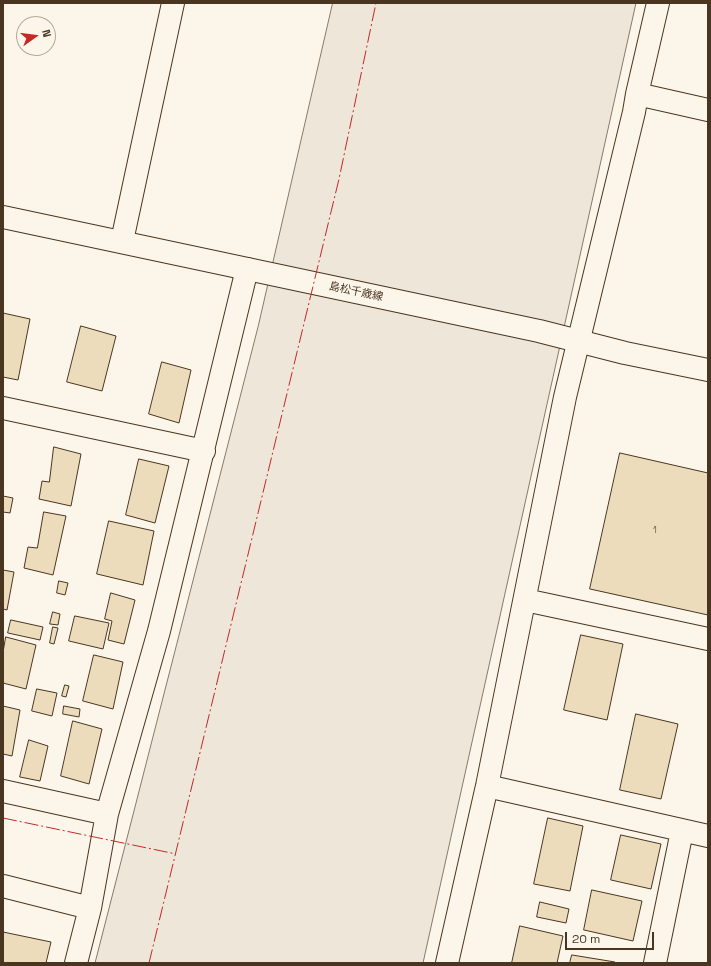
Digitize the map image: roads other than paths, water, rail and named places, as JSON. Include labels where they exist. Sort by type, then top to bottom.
[{"type":"street","points":[[122,241],[173,3]]},
{"type":"street","points":[[447,963],[487,786],[565,397],[634,112],[658,3]]},
{"type":"street","points":[[637,94],[708,110]]},
{"type":"street","name":"島松千歳線","points":[[3,217],[122,241],[539,331],[708,370]]},
{"type":"street","points":[[76,963],[90,908],[107,814],[159,631],[204,451],[247,269]]},
{"type":"street","points":[[3,408],[204,451]]},
{"type":"street","points":[[525,600],[708,639]]},
{"type":"street","points":[[487,786],[708,836]]},
{"type":"street","points":[[3,791],[107,814]]},
{"type":"street","points":[[655,963],[682,831]]},
{"type":"street","points":[[3,886],[90,908]]}]
